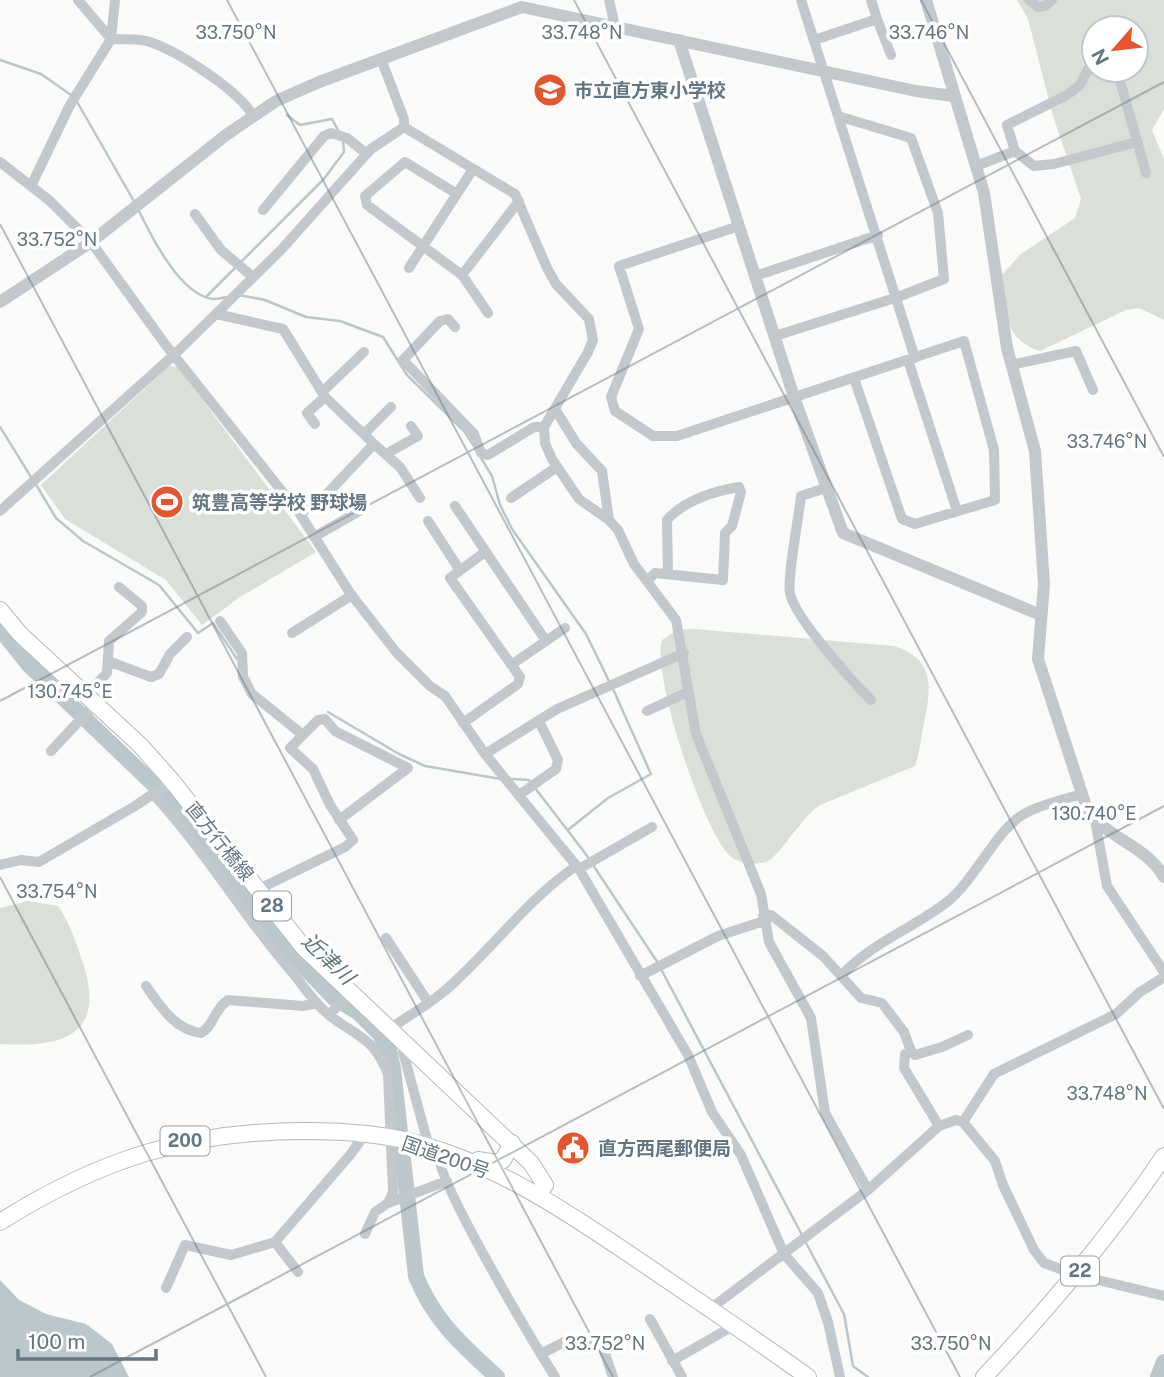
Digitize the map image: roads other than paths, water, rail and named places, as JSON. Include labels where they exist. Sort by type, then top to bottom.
[{"type":"main road","name":"直方行橋線","points":[[0,610],[20,634],[172,781],[304,947],[348,995],[391,1028],[512,1143],[542,1177],[545,1185],[538,1195]]},
{"type":"main road","name":"国道200号","points":[[0,1222],[111,1164],[180,1142],[276,1131],[359,1134],[388,1138],[429,1147],[465,1160],[538,1195],[808,1377]]},
{"type":"main road","points":[[465,1160],[496,1163],[509,1154],[512,1143]]},
{"type":"main road","name":"22","points":[[984,1377],[1082,1276],[1164,1156]]},
{"type":"main road","name":"22","points":[[995,1377],[1082,1276],[1164,1169]]},
{"type":"street","points":[[78,0],[111,39],[149,42],[219,80],[248,107],[253,116]]},
{"type":"street","points":[[32,186],[70,105],[111,39],[115,0]]},
{"type":"street","points":[[609,0],[615,26]]},
{"type":"street","points":[[801,0],[898,297],[912,359],[957,511]]},
{"type":"street","points":[[871,0],[891,55]]},
{"type":"street","points":[[926,0],[984,193],[1011,365],[1035,451],[1044,584],[1038,659],[1081,792],[1095,820],[1107,886],[1164,972]]},
{"type":"street","points":[[1029,0],[1038,7],[1045,6],[1052,0]]},
{"type":"street","points":[[0,302],[91,242],[253,116],[319,82],[521,3],[823,72],[953,96]]},
{"type":"street","points":[[814,40],[877,19]]},
{"type":"street","points":[[679,40],[794,397],[843,533],[1041,615]]},
{"type":"street","points":[[381,59],[404,119],[404,127]]},
{"type":"street","points":[[1081,84],[1067,95],[1007,125],[1015,151],[1034,166],[1054,164],[1137,142]]},
{"type":"street","points":[[1121,84],[1146,173]]},
{"type":"street","points":[[775,336],[898,297],[944,279],[938,213],[911,138],[838,117]]},
{"type":"street","points":[[0,509],[175,354],[253,278],[367,154],[404,127]]},
{"type":"street","points":[[404,127],[515,194],[556,284],[589,320],[593,330],[588,352],[544,427],[545,443],[579,499],[609,520],[647,581],[676,620],[684,653],[696,734],[761,894],[769,942],[811,1018],[825,1113],[868,1190]]},
{"type":"street","points":[[263,209],[324,136],[331,133],[347,138],[367,154]]},
{"type":"street","points":[[976,166],[1015,151]]},
{"type":"street","points":[[0,162],[32,186],[91,242],[165,344],[300,514],[352,595],[396,652],[430,686],[445,696],[485,754],[577,867],[688,1055],[712,1112],[741,1156],[784,1254],[818,1293],[828,1322],[840,1377]]},
{"type":"street","points":[[457,194],[405,162],[365,196],[367,205],[462,275],[488,313]]},
{"type":"street","points":[[409,268],[473,169]]},
{"type":"street","points":[[462,275],[519,201]]},
{"type":"street","points":[[195,214],[221,250],[253,278]]},
{"type":"street","points":[[739,226],[619,266],[639,328],[611,404],[615,411],[653,436],[665,437],[964,341],[995,450],[995,500],[915,524],[902,519],[854,378]]},
{"type":"street","points":[[755,276],[878,235]]},
{"type":"street","points":[[216,314],[283,329],[323,394],[400,467],[420,498]]},
{"type":"street","points":[[455,327],[448,319],[440,321],[403,360],[474,434],[481,453],[488,455],[534,427],[544,427]]},
{"type":"street","points":[[1011,365],[1076,351],[1093,390]]},
{"type":"street","points":[[314,424],[307,413],[364,352]]},
{"type":"street","points":[[363,434],[391,407]]},
{"type":"street","points":[[555,409],[576,443],[602,471],[609,520]]},
{"type":"street","points":[[386,454],[418,436],[411,426]]},
{"type":"street","points":[[300,514],[325,496],[374,444]]},
{"type":"street","points":[[511,498],[558,467]]},
{"type":"street","points":[[647,581],[655,573],[723,580],[725,533],[732,526],[741,492],[739,487],[682,505],[670,516],[667,520],[668,573]]},
{"type":"street","points":[[826,488],[801,496],[790,592],[797,609],[850,678],[871,700]]},
{"type":"street","points":[[455,506],[546,641]]},
{"type":"street","points":[[314,537],[363,509]]},
{"type":"street","points":[[428,521],[459,569]]},
{"type":"street","points":[[463,723],[518,684],[520,677],[450,578],[485,552]]},
{"type":"street","points":[[51,751],[92,701],[107,673],[109,641],[142,612],[142,606],[119,587]]},
{"type":"street","points":[[292,633],[352,595]]},
{"type":"street","points":[[220,621],[242,653],[243,677],[252,694],[303,735]]},
{"type":"street","points":[[511,665],[565,628]]},
{"type":"street","points":[[108,662],[151,677],[159,674],[170,654],[187,637]]},
{"type":"street","points":[[485,754],[557,709],[684,653]]},
{"type":"street","points":[[647,711],[688,692]]},
{"type":"street","points":[[259,890],[284,874],[345,847],[353,840],[339,820],[313,769],[290,748],[318,720],[326,719],[335,731],[408,768],[339,820]]},
{"type":"street","points":[[519,795],[556,769],[558,760],[538,721]]},
{"type":"street","points":[[0,865],[21,860],[39,862],[172,781]]},
{"type":"street","points":[[153,794],[180,823],[270,946],[317,1003],[359,1032],[384,1064],[389,1100],[388,1138],[392,1201]]},
{"type":"street","points":[[841,976],[872,948],[944,905],[961,890],[987,854],[1022,815],[1075,796]]},
{"type":"street","points":[[1095,820],[1156,862],[1164,877]]},
{"type":"street","points":[[391,1028],[446,990],[500,937],[539,893],[577,867],[652,827]]},
{"type":"street","points":[[640,976],[718,936],[771,915],[822,956],[861,998],[883,1003],[904,1032],[915,1055],[968,1035]]},
{"type":"street","points":[[387,938],[428,1002]]},
{"type":"street","points":[[963,1122],[994,1074],[1116,1014],[1140,992],[1164,977]]},
{"type":"street","points":[[146,986],[172,1019],[184,1028],[201,1033],[208,1030],[218,1006],[228,1000],[303,1006],[317,1003]]},
{"type":"street","points":[[331,1014],[348,995]]},
{"type":"street","points":[[404,1041],[403,1052],[429,1147],[438,1159],[447,1181],[555,1377]]},
{"type":"street","points":[[911,1051],[905,1054],[904,1068],[939,1126]]},
{"type":"street","points":[[710,1309],[868,1190],[939,1126],[956,1120],[963,1122],[995,1161],[1003,1185],[1034,1250],[1044,1262],[1082,1276],[1164,1296]]},
{"type":"street","points":[[166,1288],[185,1245],[231,1255],[275,1242],[350,1155],[360,1141],[359,1134]]},
{"type":"street","points":[[365,1234],[375,1213],[392,1201],[447,1181]]},
{"type":"street","points":[[275,1242],[298,1272]]},
{"type":"street","points":[[650,1319],[682,1377]]},
{"type":"street","points":[[672,1361],[733,1326]]},
{"type":"street","points":[[541,1354],[570,1339],[601,1342],[613,1377]]},
{"type":"waterway","points":[[0,60],[41,74],[71,95]]},
{"type":"waterway","points":[[76,100],[135,203]]},
{"type":"waterway","points":[[287,115],[300,125],[332,119],[339,132]]},
{"type":"waterway","points":[[207,296],[323,180],[344,152],[343,141]]},
{"type":"waterway","points":[[138,209],[168,263],[189,287],[213,299],[229,297]]},
{"type":"waterway","points":[[239,295],[265,300],[306,317],[340,321],[383,337],[407,375],[464,431],[474,446]]},
{"type":"waterway","points":[[0,427],[31,477]]},
{"type":"waterway","points":[[481,458],[492,476],[500,505],[512,529],[586,634],[610,683]]},
{"type":"waterway","points":[[35,483],[56,518],[83,541],[159,585],[198,633],[213,623],[237,659]]},
{"type":"waterway","name":"近津川","points":[[0,629],[29,665],[172,802],[282,944],[334,998],[358,1012],[379,1033],[389,1050],[393,1069],[416,1276],[440,1319],[497,1377]]},
{"type":"waterway","points":[[568,830],[608,798],[651,774],[613,689]]},
{"type":"waterway","points":[[328,712],[399,754],[425,766],[501,779]]},
{"type":"waterway","points":[[512,779],[529,780],[531,783]]},
{"type":"waterway","points":[[535,788],[585,853],[658,963]]},
{"type":"waterway","points":[[661,969],[802,1235]]},
{"type":"waterway","points":[[805,1241],[844,1314],[853,1366],[868,1377]]},
{"type":"waterway","points":[[1158,1377],[1164,1362]]},
{"type":"place","name":"市立直方東小学校","points":[[550,90]]},
{"type":"place","name":"筑豊高等学校 野球場","points":[[167,502]]},
{"type":"place","name":"直方西尾郵便局","points":[[573,1148]]}]
